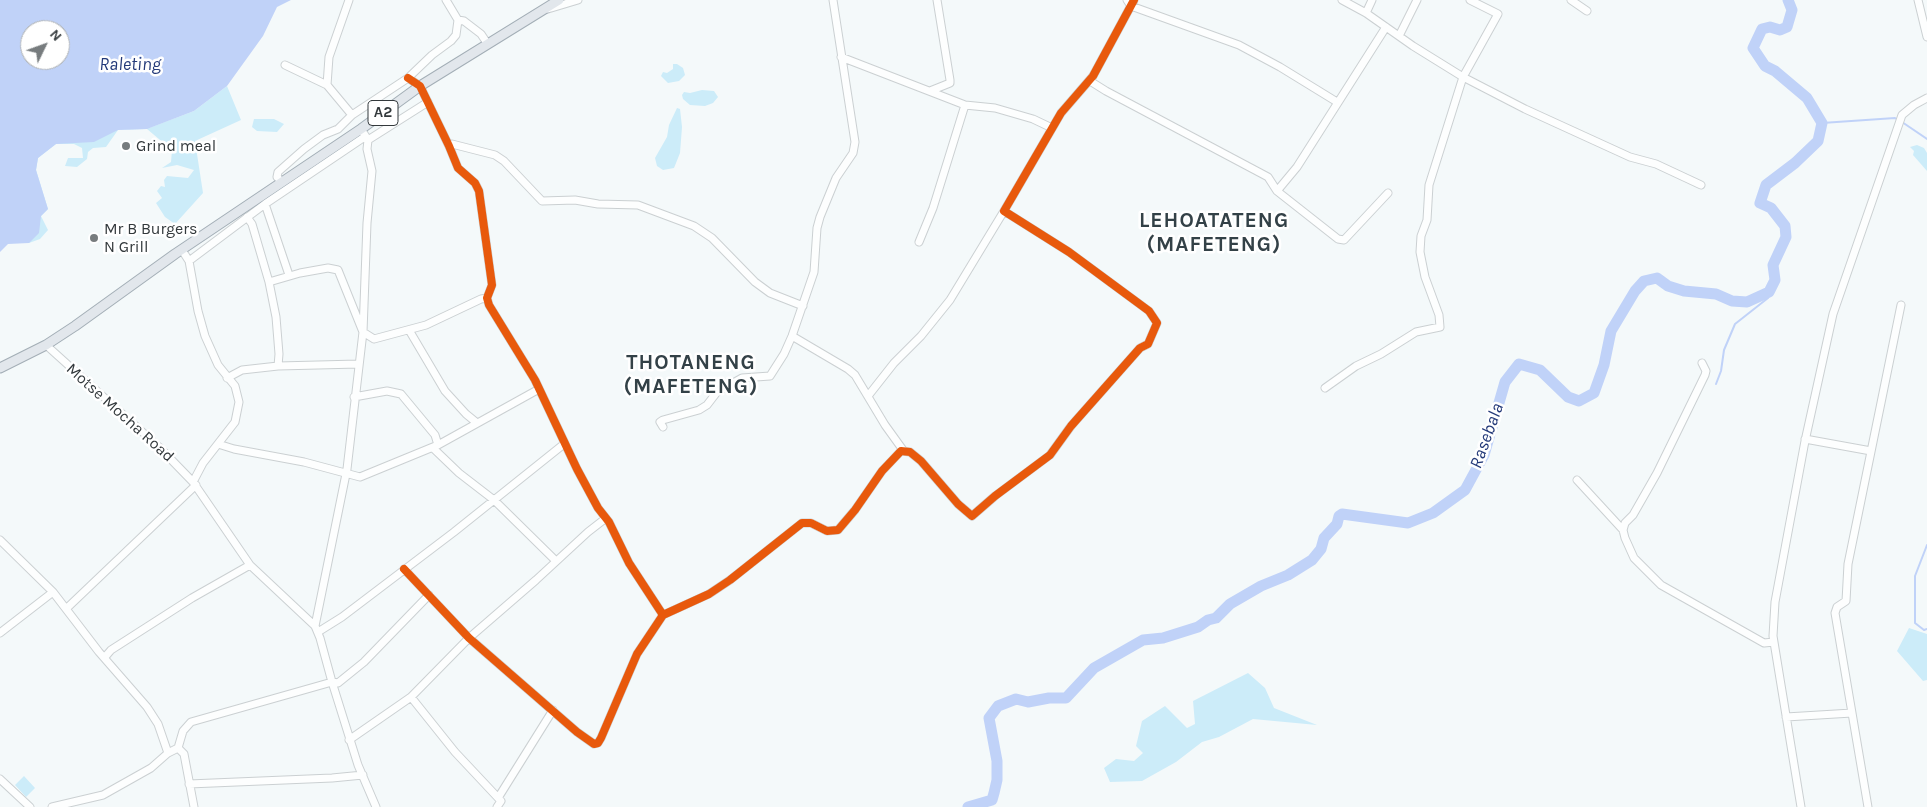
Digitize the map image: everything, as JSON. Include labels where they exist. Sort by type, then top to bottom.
[{"type":"main road","name":"A2","points":[[0,368],[46,345],[113,301],[182,250],[361,130],[420,86],[559,0]]},
{"type":"street","points":[[327,85],[329,57],[349,0]]},
{"type":"street","points":[[446,0],[458,20],[481,34],[487,43]]},
{"type":"street","points":[[546,7],[549,9],[578,0]]},
{"type":"street","points":[[663,427],[660,422],[663,420],[699,410],[707,405],[717,392],[742,378],[770,376],[784,354],[792,336],[814,272],[819,223],[832,188],[850,160],[854,148],[852,120],[833,0]]},
{"type":"street","points":[[930,91],[950,83],[937,0]]},
{"type":"street","points":[[1342,0],[1366,13],[1463,77],[1542,118],[1630,157],[1656,164],[1701,185]]},
{"type":"street","points":[[1366,13],[1372,0]]},
{"type":"street","points":[[1399,36],[1417,0]]},
{"type":"street","points":[[1325,388],[1356,366],[1416,332],[1440,327],[1439,315],[1425,277],[1420,252],[1421,236],[1427,220],[1429,185],[1463,77],[1498,14],[1470,0]]},
{"type":"street","points":[[1571,0],[1587,11]]},
{"type":"street","points":[[1918,0],[1927,37]]},
{"type":"street","points":[[868,396],[926,331],[950,300],[1061,113],[1090,81],[1131,2],[1239,45],[1280,67],[1337,102]]},
{"type":"street","points":[[282,182],[277,177],[278,172],[286,164],[323,135],[338,129],[352,115],[408,78],[432,55],[451,41],[456,35],[458,20]]},
{"type":"street","points":[[1277,191],[1297,167],[1386,27]]},
{"type":"street","points":[[841,57],[965,105],[1014,114],[1032,119],[1052,128]]},
{"type":"street","points":[[284,65],[327,85],[352,115]]},
{"type":"street","points":[[408,78],[420,86],[450,146],[458,168],[475,183],[479,191],[492,285],[487,298],[494,315],[539,389],[564,444],[636,576],[663,615]]},
{"type":"street","points":[[1090,81],[1106,92],[1268,177],[1277,191],[1334,237],[1344,240],[1388,193]]},
{"type":"street","points":[[1801,807],[1774,642],[1775,602],[1805,439],[1833,314],[1902,115],[1914,105],[1927,98]]},
{"type":"street","points":[[189,261],[265,204],[363,138],[368,140],[428,102]]},
{"type":"street","points":[[919,242],[939,190],[965,105]]},
{"type":"street","points":[[361,130],[368,140],[367,149],[372,171],[367,223],[363,332],[344,473],[316,629],[349,740],[376,807]]},
{"type":"street","points":[[450,146],[452,144],[495,155],[504,161],[542,201],[575,200],[598,204],[638,205],[694,226],[712,238],[755,282],[770,293],[803,306]]},
{"type":"street","points":[[265,204],[289,275]]},
{"type":"street","points":[[792,336],[848,368],[868,396],[884,425],[903,450],[910,452],[922,461],[958,504],[972,516],[995,496],[1050,455],[1071,426],[1087,411],[1140,348],[1148,344],[1155,332],[1157,322],[1155,317],[1122,290],[1070,252],[1004,211]]},
{"type":"street","points":[[246,218],[252,224],[269,282],[276,317],[278,366]]},
{"type":"street","points":[[67,608],[194,484],[203,463],[235,422],[239,407],[238,394],[227,378],[205,336],[198,312],[189,261],[182,250]]},
{"type":"street","points":[[269,282],[289,275],[328,268],[338,270],[363,332],[374,339],[426,325],[481,298],[487,298]]},
{"type":"street","points":[[1868,807],[1835,613],[1837,607],[1846,601],[1848,564],[1901,305]]},
{"type":"street","points":[[410,330],[445,391],[466,414],[477,422]]},
{"type":"street","name":"Motse Mocha Road","points":[[46,345],[159,447],[194,484],[250,565],[316,629]]},
{"type":"street","points":[[1623,530],[1657,473],[1706,375],[1706,370],[1702,363]]},
{"type":"street","points":[[227,378],[242,370],[278,366],[358,364]]},
{"type":"street","points":[[218,444],[234,449],[304,462],[360,477],[436,446],[539,389]]},
{"type":"street","points":[[354,397],[387,391],[401,394],[435,435],[436,446],[459,473],[494,500],[556,561]]},
{"type":"street","points":[[1805,439],[1871,451]]},
{"type":"street","points":[[316,629],[342,617],[564,444]]},
{"type":"street","points":[[404,569],[469,638],[589,742],[598,743],[637,654],[663,615],[709,594],[730,580],[802,523],[811,523],[826,531],[838,530],[855,510],[882,471],[898,452],[903,450]]},
{"type":"street","points":[[1577,480],[1623,530],[1634,558],[1660,585],[1764,643],[1774,642]]},
{"type":"street","points":[[349,740],[411,697],[469,638],[606,518]]},
{"type":"street","points":[[0,540],[53,592],[154,716],[168,753]]},
{"type":"street","points":[[105,657],[111,650],[192,598],[250,565]]},
{"type":"street","points":[[0,633],[53,592]]},
{"type":"street","points":[[52,807],[103,795],[151,768],[168,753],[178,748],[183,731],[191,722],[332,682],[338,683],[357,668],[428,595]]},
{"type":"street","points":[[411,697],[456,752],[501,801],[498,807]]},
{"type":"street","points":[[498,798],[554,710]]},
{"type":"street","points":[[1786,717],[1852,713]]},
{"type":"street","points":[[178,748],[184,754],[194,807]]},
{"type":"street","points":[[189,784],[363,775]]},
{"type":"street","points":[[0,779],[30,807]]},
{"type":"shaded area","points":[[673,64],[683,68],[685,75],[679,81],[668,83],[661,76],[663,72],[667,73],[673,69]]},
{"type":"shaded area","points":[[227,86],[241,120],[195,141],[203,193],[175,224],[165,217],[156,203],[162,198],[157,191],[161,186],[165,187],[164,180],[167,176],[188,178],[194,170],[177,165],[162,168],[171,162],[172,150],[147,129],[118,130],[106,147],[93,148],[88,152],[87,159],[77,167],[65,166],[68,158],[83,158],[82,148],[74,144],[56,144],[38,158],[36,170],[48,209],[41,216],[48,230],[40,239],[29,243],[13,239],[11,135],[149,128],[194,111]]},
{"type":"shaded area","points":[[702,90],[714,91],[718,97],[713,103],[705,106],[690,105],[683,99],[682,95],[684,92],[690,93]]},
{"type":"shaded area","points":[[677,108],[680,109],[682,127],[680,153],[674,168],[663,170],[657,166],[655,158],[667,137],[669,125]]},
{"type":"shaded area","points":[[254,119],[274,119],[284,124],[277,132],[257,131],[252,127]]},
{"type":"shaded area","points":[[1917,145],[1924,148],[1927,153],[1927,171],[1913,155],[1914,151],[1910,147]]},
{"type":"shaded area","points":[[1909,628],[1927,634],[1927,680],[1923,681],[1897,651]]},
{"type":"shaded area","points":[[1248,673],[1265,688],[1274,708],[1317,725],[1253,719],[1219,737],[1202,742],[1176,762],[1142,781],[1110,782],[1104,768],[1116,759],[1134,761],[1143,753],[1136,746],[1142,721],[1165,706],[1187,728],[1195,724],[1193,701]]},
{"type":"shaded area","points":[[24,776],[35,788],[26,797],[15,785]]},
{"type":"water","name":"Raleting","points":[[0,0],[291,0],[277,7],[263,36],[227,86],[194,111],[147,129],[118,130],[94,142],[56,144],[38,158],[36,170],[48,209],[41,216],[39,233],[29,243],[8,244],[0,252]]},
{"type":"waterway","name":"Rasebala","points":[[968,807],[992,800],[997,780],[997,761],[989,718],[998,706],[1016,699],[1028,702],[1049,698],[1066,698],[1094,668],[1143,640],[1163,638],[1198,627],[1208,620],[1216,618],[1230,604],[1261,586],[1288,575],[1312,560],[1321,549],[1324,538],[1337,524],[1339,516],[1342,514],[1408,523],[1433,513],[1465,490],[1484,455],[1505,382],[1519,364],[1540,370],[1568,397],[1579,401],[1594,393],[1604,365],[1611,331],[1635,291],[1644,281],[1657,278],[1668,286],[1684,291],[1716,294],[1732,301],[1747,302],[1769,292],[1775,280],[1773,265],[1786,237],[1785,226],[1771,208],[1760,203],[1766,185],[1795,163],[1818,141],[1822,123],[1807,98],[1775,71],[1765,66],[1753,48],[1762,29],[1770,27],[1780,30],[1787,27],[1792,10],[1788,0]]},
{"type":"waterway","points":[[1822,123],[1895,118],[1898,120]]},
{"type":"waterway","points":[[1902,122],[1927,139]]},
{"type":"waterway","points":[[1716,384],[1721,371],[1724,350],[1735,324],[1768,298],[1769,292]]},
{"type":"waterway","points":[[1927,545],[1915,576],[1915,623],[1924,630],[1927,629]]},
{"type":"cycle path","points":[[663,615],[709,594],[730,580],[802,523],[811,523],[827,531],[838,530],[855,510],[882,471],[901,451],[910,452],[921,461],[958,504],[972,516],[995,496],[1050,455],[1071,426],[1140,348],[1148,344],[1157,323],[1149,311],[1069,252],[1004,211],[1061,113],[1093,76],[1134,0]]},
{"type":"cycle path","points":[[404,569],[469,638],[577,732],[594,744],[598,743],[601,738],[637,654],[663,615],[629,563],[609,522],[598,508],[577,469],[535,380],[489,305],[487,298],[492,285],[479,191],[475,183],[458,168],[420,86],[408,78]]},
{"type":"place","name":"Grind meal","points":[[126,146]]},
{"type":"place","name":"Mr B Burgers N Grill","points":[[94,238]]},
{"type":"district","name":"LEHOATATENG (MAFETENG)","points":[[1214,233]]},
{"type":"district","name":"THOTANENG (MAFETENG)","points":[[691,375]]}]
